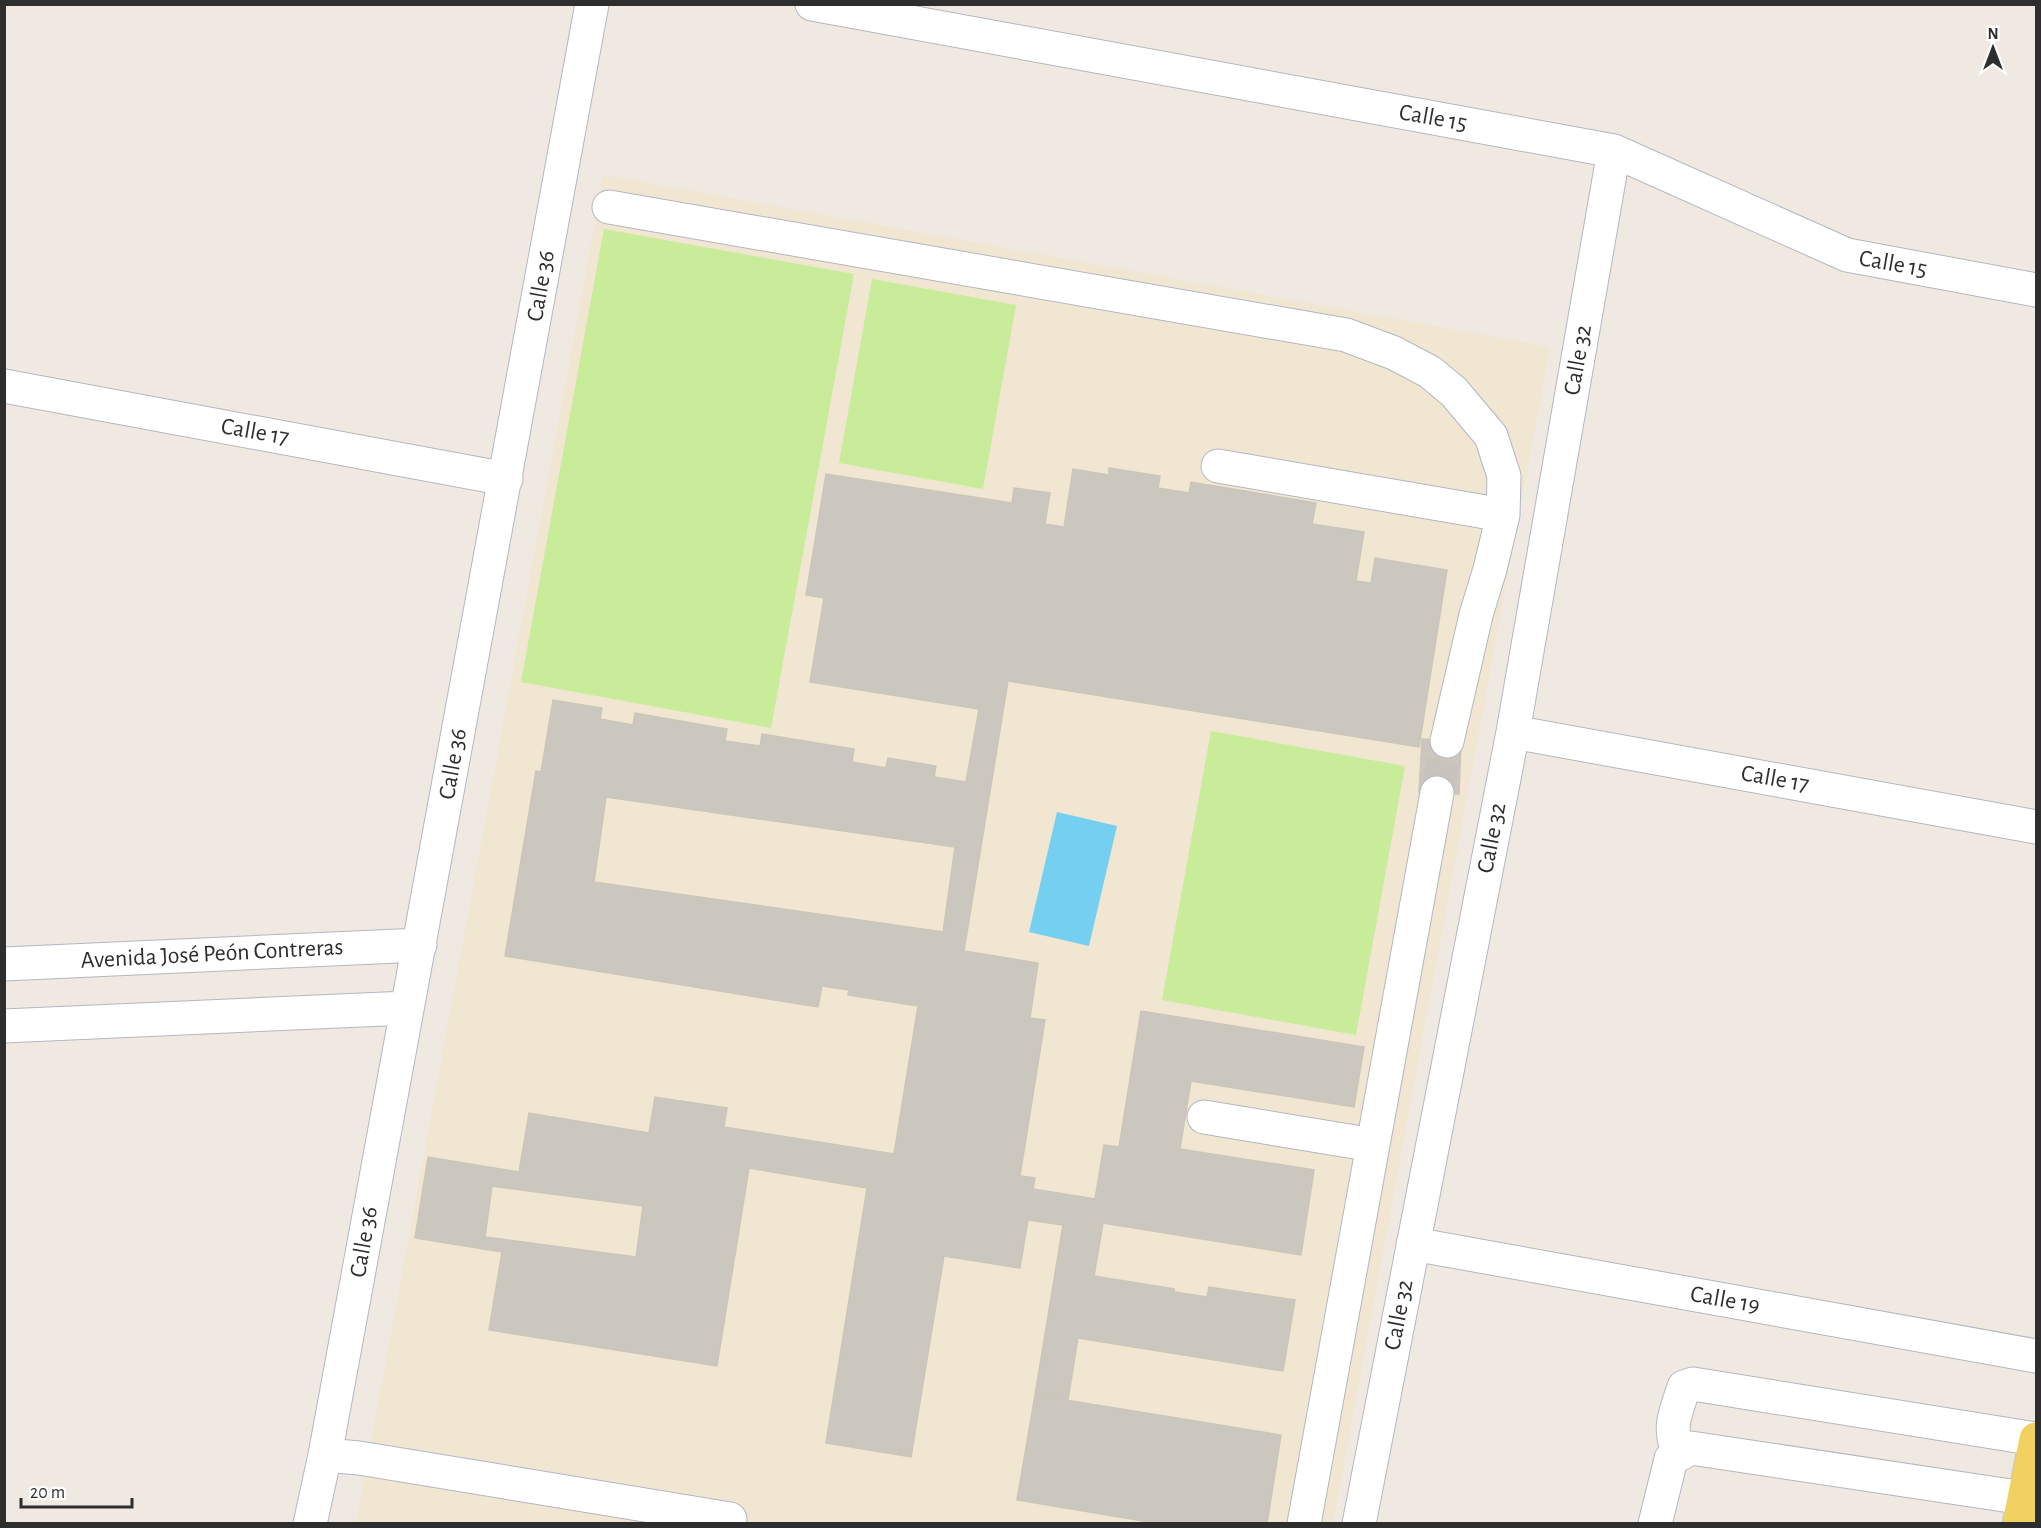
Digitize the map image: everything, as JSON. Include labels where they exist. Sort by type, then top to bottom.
[{"type":"main road","points":[[2021,1511],[2036,1439]]},
{"type":"street","name":"Calle 36","points":[[310,1524],[325,1455],[420,945],[592,4]]},
{"type":"street","name":"Calle 15","points":[[812,4],[1614,151],[1846,255],[2037,290]]},
{"type":"street","name":"Calle 32","points":[[1359,1524],[1513,732],[1614,151]]},
{"type":"street","points":[[609,207],[1346,335],[1394,353],[1430,372],[1454,392],[1491,436],[1504,476],[1503,516],[1476,615],[1447,741]]},
{"type":"street","name":"Calle 17","points":[[4,386],[506,478]]},
{"type":"street","points":[[1218,466],[1503,516]]},
{"type":"street","name":"Calle 17","points":[[1513,732],[2037,827]]},
{"type":"street","points":[[1304,1524],[1437,793]]},
{"type":"street","name":"Avenida José Peón Contreras","points":[[4,964],[420,945]]},
{"type":"street","points":[[4,1026],[407,1008]]},
{"type":"street","points":[[1204,1117],[1373,1145]]},
{"type":"street","name":"Calle 19","points":[[1413,1244],[2037,1356]]},
{"type":"street","points":[[1679,1453],[1673,1440],[1674,1418],[1684,1387],[1693,1384],[2036,1439]]},
{"type":"street","points":[[1655,1524],[1671,1460],[1679,1453],[1691,1448],[2021,1511]]},
{"type":"street","points":[[325,1455],[359,1458],[730,1519]]},
{"type":"shaded area","points":[[604,175],[1550,347],[1333,1523],[356,1524]]},
{"type":"green space","points":[[604,229],[854,274],[771,728],[521,682]]},
{"type":"green space","points":[[872,279],[1016,305],[983,489],[839,463]]},
{"type":"green space","points":[[1211,731],[1405,766],[1356,1035],[1162,1000]]},
{"type":"water","points":[[1057,812],[1117,826],[1089,946],[1029,932]]},
{"type":"building","points":[[1109,468],[1160,476],[1158,488],[1189,493],[1191,482],[1316,503],[1312,524],[1364,532],[1356,581],[1371,583],[1375,558],[1447,570],[1419,747],[1008,681],[964,951],[1038,963],[1030,1018],[1045,1020],[1020,1176],[1035,1178],[1033,1189],[1095,1199],[1104,1145],[1119,1147],[1141,1011],[1364,1047],[1354,1107],[1191,1081],[1180,1149],[1314,1170],[1301,1255],[1103,1223],[1094,1276],[1174,1289],[1174,1292],[1207,1297],[1209,1287],[1295,1300],[1283,1371],[1078,1338],[1068,1400],[1035,1395],[1063,1225],[1028,1220],[1020,1268],[944,1256],[911,1457],[826,1443],[867,1188],[749,1168],[717,1366],[489,1330],[502,1252],[415,1238],[428,1157],[519,1172],[529,1113],[649,1133],[655,1097],[727,1108],[724,1127],[894,1154],[918,1006],[848,995],[849,990],[822,986],[818,1007],[505,956],[536,771],[541,772],[553,700],[602,708],[600,719],[633,725],[635,713],[727,729],[725,741],[760,746],[762,734],[854,749],[852,762],[886,768],[888,758],[936,766],[934,777],[966,782],[979,709],[810,682],[824,598],[806,595],[826,474],[1012,503],[1014,488],[1050,493],[1045,524],[1064,527],[1073,469],[1109,475]],"holes":[[[606,797],[955,847],[943,932],[594,882]],[[492,1186],[643,1206],[636,1257],[485,1237]]]},
{"type":"building","points":[[1422,739],[1461,741],[1459,794],[1419,792]]},
{"type":"building","points":[[1035,1395],[1281,1435],[1267,1524],[1161,1524],[1017,1500]]},
{"type":"tunnel","points":[[1437,793],[1447,741]]}]
